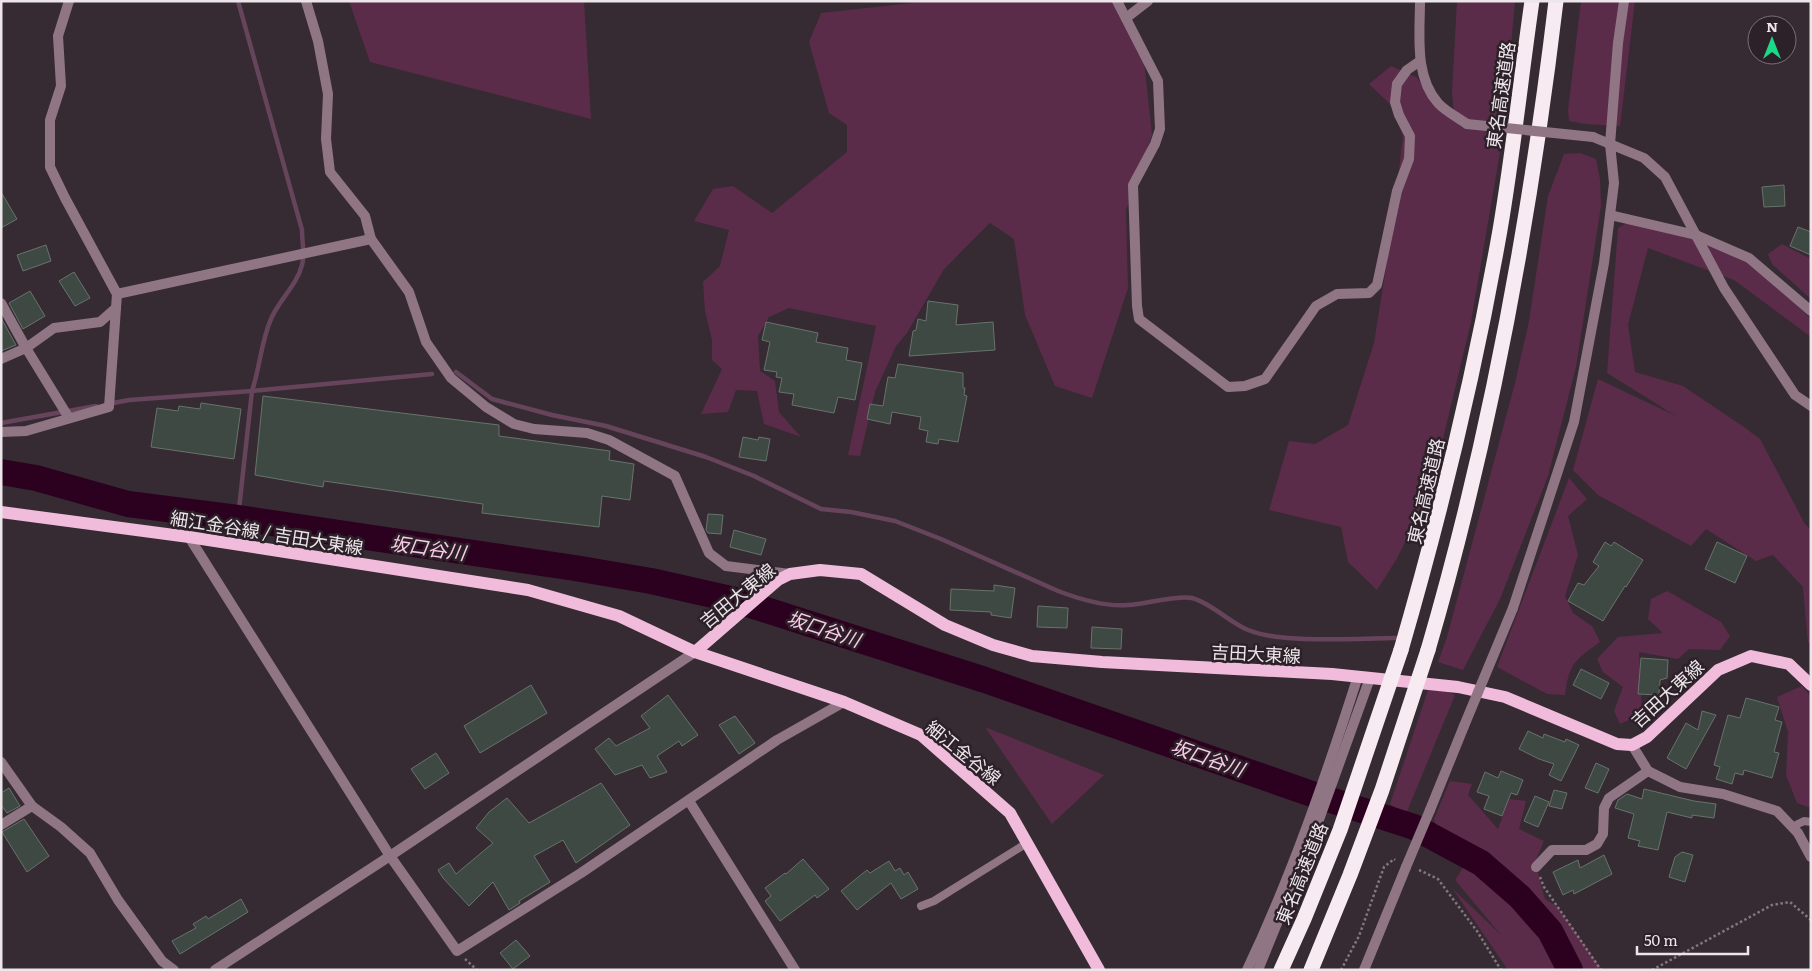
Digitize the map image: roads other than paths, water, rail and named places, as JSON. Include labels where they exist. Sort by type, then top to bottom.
[{"type":"highway","name":"東名高速道路","points":[[1281,970],[1340,830],[1401,650],[1428,558],[1472,373],[1500,229],[1532,1]]},
{"type":"highway","points":[[1311,970],[1379,799],[1446,589],[1498,370],[1530,197],[1556,1]]},
{"type":"main road","name":"細江金谷線 / 吉田大東線","points":[[1,512],[189,537],[528,590],[619,616],[695,652]]},
{"type":"main road","name":"吉田大東線","points":[[695,652],[778,580],[790,574],[820,570],[861,574],[945,625],[993,645],[1032,656],[1364,677],[1458,687],[1505,697],[1617,744],[1632,745],[1648,737],[1718,670],[1751,656],[1789,664],[1811,685]]},
{"type":"main road","name":"細江金谷線","points":[[695,652],[844,702],[920,735],[1010,813],[1099,970]]},
{"type":"street","points":[[1,432],[26,431],[109,407],[116,294],[50,167],[50,120],[61,86],[58,36],[69,1]]},
{"type":"street","points":[[306,1],[318,41],[328,94],[326,139],[330,172],[365,216],[372,239],[409,292],[426,342],[451,378],[486,407],[514,424],[534,429],[587,433],[610,440],[675,476],[709,553],[726,566],[790,574]]},
{"type":"street","points":[[1117,1],[1158,81],[1160,129],[1155,144],[1133,185],[1139,319],[1228,387],[1245,386],[1265,379],[1316,306],[1337,294],[1368,293],[1377,285],[1397,191],[1410,159],[1410,136],[1399,115],[1395,102],[1397,84],[1407,70],[1420,61]]},
{"type":"street","points":[[1126,18],[1148,1]]},
{"type":"street","points":[[1420,1],[1420,61],[1428,86],[1438,103],[1467,124],[1593,137],[1644,158],[1665,177],[1724,288],[1789,387],[1795,395],[1811,406]]},
{"type":"street","points":[[1364,970],[1513,608],[1574,422],[1604,263],[1614,183],[1610,144],[1618,43],[1624,1]]},
{"type":"street","points":[[1610,214],[1696,235],[1749,258],[1811,311]]},
{"type":"street","points":[[116,294],[372,239]]},
{"type":"street","points":[[1,303],[69,418]]},
{"type":"street","points":[[1,359],[26,348],[54,328],[100,322],[116,308]]},
{"type":"street","points":[[189,537],[390,856],[457,950],[581,873],[777,740],[844,702]]},
{"type":"street","points":[[216,970],[695,652]]},
{"type":"street","points":[[1258,970],[1311,829],[1335,748],[1364,677]]},
{"type":"street","points":[[1247,970],[1337,771],[1364,677]]},
{"type":"street","points":[[1632,745],[1648,771],[1680,787],[1722,794],[1778,811],[1798,833],[1811,858]]},
{"type":"street","points":[[1,762],[32,806],[61,827],[90,853],[118,900],[162,961],[174,970]]},
{"type":"street","points":[[1536,867],[1552,850],[1586,850],[1597,844],[1603,834],[1604,808],[1609,798],[1648,771]]},
{"type":"street","points":[[689,801],[795,970]]},
{"type":"street","points":[[1,825],[32,806]]},
{"type":"lane","points":[[1792,826],[1804,821],[1811,822]]},
{"type":"lane","points":[[920,906],[934,902],[1027,843]]},
{"type":"waterway","points":[[238,1],[302,230],[303,261],[300,272],[274,312],[263,346],[252,391],[238,518]]},
{"type":"waterway","points":[[456,372],[492,399],[552,415],[606,426],[706,457],[754,476],[821,509],[851,512],[895,521],[941,539],[1058,591],[1083,599],[1101,604],[1119,605],[1185,597],[1199,600],[1248,630],[1269,636],[1316,639],[1396,638]]},
{"type":"waterway","points":[[108,404],[129,400],[252,391],[432,374]]},
{"type":"waterway","points":[[1,423],[96,406]]},
{"type":"waterway","name":"坂口谷川","points":[[1,472],[36,478],[128,504],[238,518],[575,568],[651,581],[735,600],[985,680],[1312,794],[1414,827],[1481,863],[1520,897],[1550,931],[1570,970]]}]
